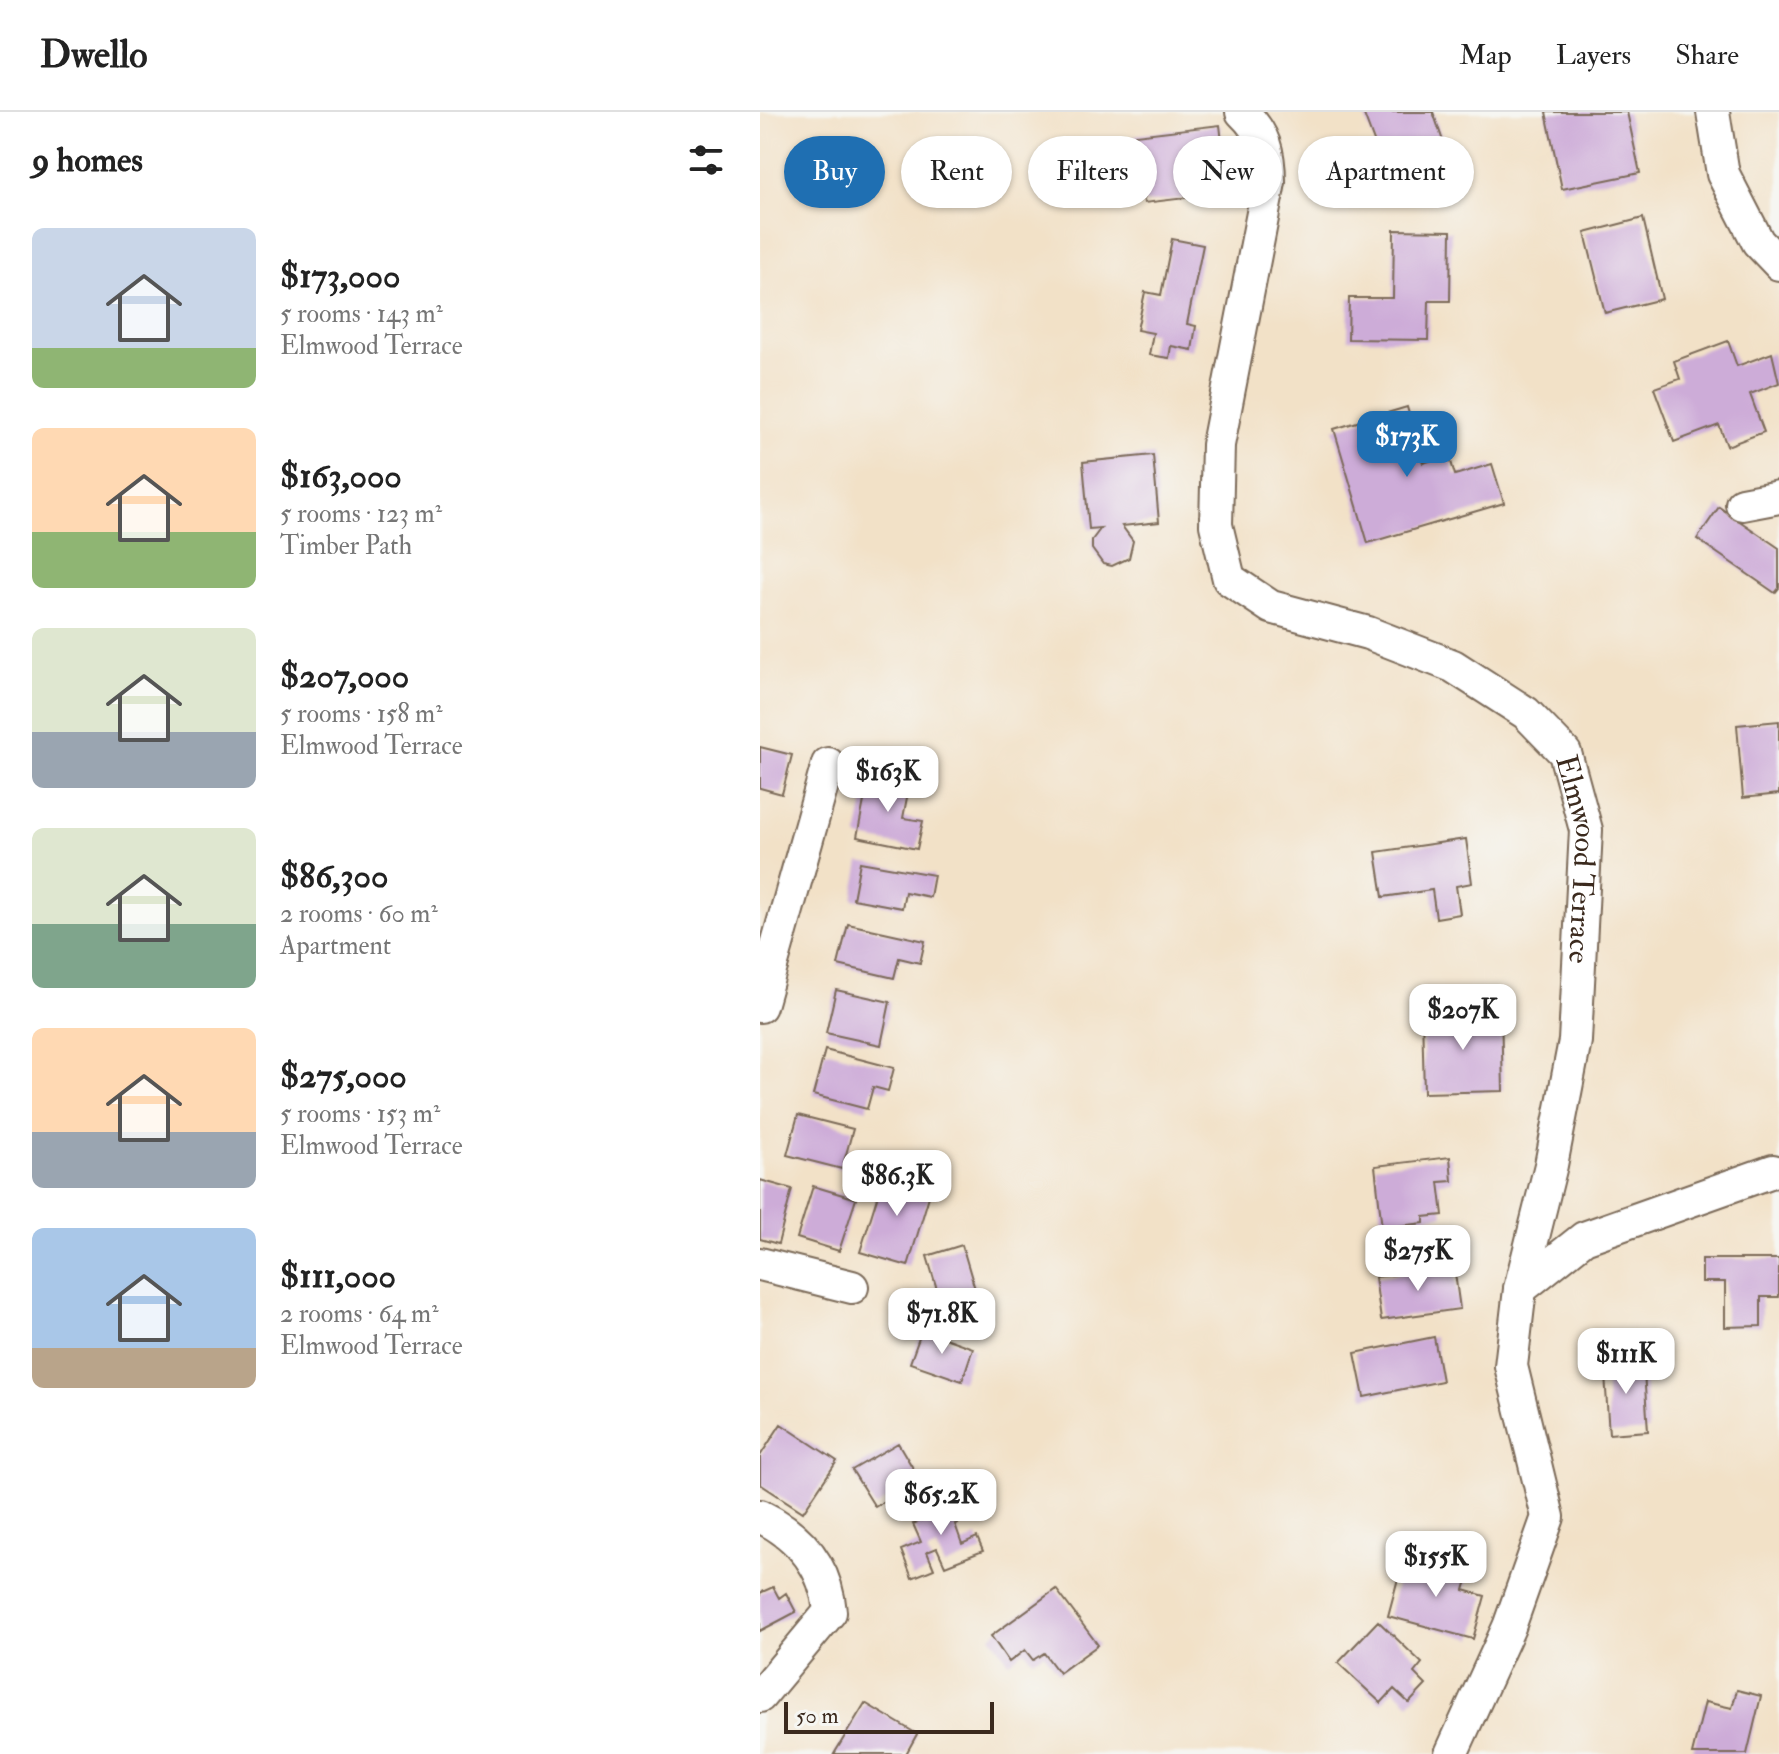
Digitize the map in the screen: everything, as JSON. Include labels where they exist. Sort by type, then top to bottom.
[{"type":"street","name":"Elmwood Terrace","points":[[1242,112],[1258,127],[1269,153],[1269,182],[1218,445],[1216,525],[1229,579],[1271,607],[1368,633],[1453,666],[1526,713],[1565,753],[1586,830],[1575,1041],[1551,1165],[1520,1289],[1511,1366],[1548,1517],[1509,1627],[1451,1754]]},
{"type":"street","points":[[1713,112],[1723,174],[1758,242],[1779,264]]},
{"type":"street","points":[[1742,504],[1779,497]]},
{"type":"street","points":[[760,1006],[828,764]]},
{"type":"street","points":[[1520,1289],[1584,1238],[1773,1171]]},
{"type":"street","points":[[760,1264],[852,1287]]},
{"type":"street","points":[[760,1516],[793,1537],[816,1561],[827,1586],[830,1612],[760,1696]]},
{"type":"building","points":[[1363,112],[1433,112],[1441,136],[1372,136]]},
{"type":"building","points":[[1546,112],[1627,112],[1640,173],[1562,189]]},
{"type":"building","points":[[1220,125],[1221,136],[1173,136],[1173,200],[1157,201],[1157,136],[1135,135]]},
{"type":"building","points":[[1643,218],[1662,299],[1605,313],[1585,233]]},
{"type":"building","points":[[1394,230],[1451,231],[1450,301],[1429,301],[1428,340],[1348,339],[1349,298],[1393,298]]},
{"type":"building","points":[[1172,239],[1203,245],[1187,324],[1196,326],[1192,350],[1171,346],[1169,358],[1149,355],[1153,333],[1137,330],[1145,292],[1161,295]]},
{"type":"building","points":[[1728,341],[1737,366],[1772,353],[1779,383],[1750,394],[1764,432],[1727,446],[1719,425],[1674,442],[1654,388],[1680,379],[1674,361]]},
{"type":"building","points":[[1407,407],[1423,463],[1449,455],[1455,475],[1492,464],[1504,503],[1368,543],[1334,429]]},
{"type":"building","points":[[1153,455],[1159,522],[1122,526],[1133,541],[1129,558],[1112,566],[1103,564],[1092,549],[1092,540],[1101,528],[1089,529],[1083,462]]},
{"type":"building","points":[[1719,507],[1779,548],[1779,588],[1775,593],[1697,539]]},
{"type":"building","points":[[1779,721],[1779,794],[1743,798],[1737,725]]},
{"type":"building","points":[[760,747],[792,755],[782,794],[760,788]]},
{"type":"building","points":[[869,775],[910,782],[903,818],[923,821],[917,849],[857,837]]},
{"type":"building","points":[[1466,839],[1472,883],[1456,886],[1460,914],[1436,918],[1432,890],[1383,897],[1376,852]]},
{"type":"building","points":[[860,862],[934,875],[930,897],[905,892],[902,908],[853,899]]},
{"type":"building","points":[[848,924],[925,941],[920,963],[899,958],[894,978],[838,965]]},
{"type":"building","points":[[836,990],[890,1002],[881,1045],[826,1033]]},
{"type":"building","points":[[1501,1010],[1503,1091],[1424,1093],[1422,1013]]},
{"type":"building","points":[[825,1050],[894,1068],[888,1091],[873,1087],[867,1109],[813,1095]]},
{"type":"building","points":[[798,1115],[853,1129],[842,1169],[787,1155]]},
{"type":"building","points":[[1450,1157],[1452,1181],[1439,1182],[1443,1215],[1424,1217],[1424,1223],[1382,1228],[1375,1166]]},
{"type":"building","points":[[886,1169],[933,1183],[908,1266],[860,1252]]},
{"type":"building","points":[[760,1180],[792,1189],[778,1244],[760,1239]]},
{"type":"building","points":[[813,1186],[856,1199],[839,1251],[797,1238]]},
{"type":"building","points":[[962,1245],[977,1296],[942,1306],[927,1256]]},
{"type":"building","points":[[1702,1259],[1779,1259],[1779,1297],[1761,1297],[1761,1326],[1725,1327],[1725,1282],[1702,1282]]},
{"type":"building","points":[[1454,1266],[1460,1309],[1381,1320],[1375,1277]]},
{"type":"building","points":[[922,1330],[973,1348],[962,1381],[910,1363]]},
{"type":"building","points":[[1434,1337],[1442,1381],[1364,1397],[1355,1353]]},
{"type":"building","points":[[1643,1357],[1648,1431],[1609,1434],[1604,1360]]},
{"type":"building","points":[[781,1424],[837,1461],[803,1512],[760,1484],[760,1456]]},
{"type":"building","points":[[898,1443],[920,1480],[875,1507],[852,1470]]},
{"type":"building","points":[[962,1493],[972,1518],[955,1524],[962,1544],[977,1537],[983,1551],[945,1566],[937,1548],[927,1552],[934,1569],[912,1578],[901,1550],[921,1542],[913,1524],[937,1514],[933,1505]]},
{"type":"building","points":[[1404,1556],[1469,1574],[1464,1590],[1485,1596],[1473,1639],[1388,1616]]},
{"type":"building","points":[[773,1587],[779,1598],[786,1593],[796,1612],[760,1631],[760,1593]]},
{"type":"building","points":[[1056,1589],[1098,1645],[1059,1673],[1044,1653],[1033,1660],[1025,1650],[1009,1662],[991,1636]]},
{"type":"building","points":[[1378,1621],[1422,1663],[1414,1673],[1426,1685],[1409,1703],[1394,1689],[1381,1703],[1338,1663]]},
{"type":"building","points":[[1737,1690],[1761,1696],[1747,1754],[1692,1754],[1705,1702],[1732,1708]]},
{"type":"building","points":[[865,1703],[917,1734],[906,1754],[834,1754]]}]
